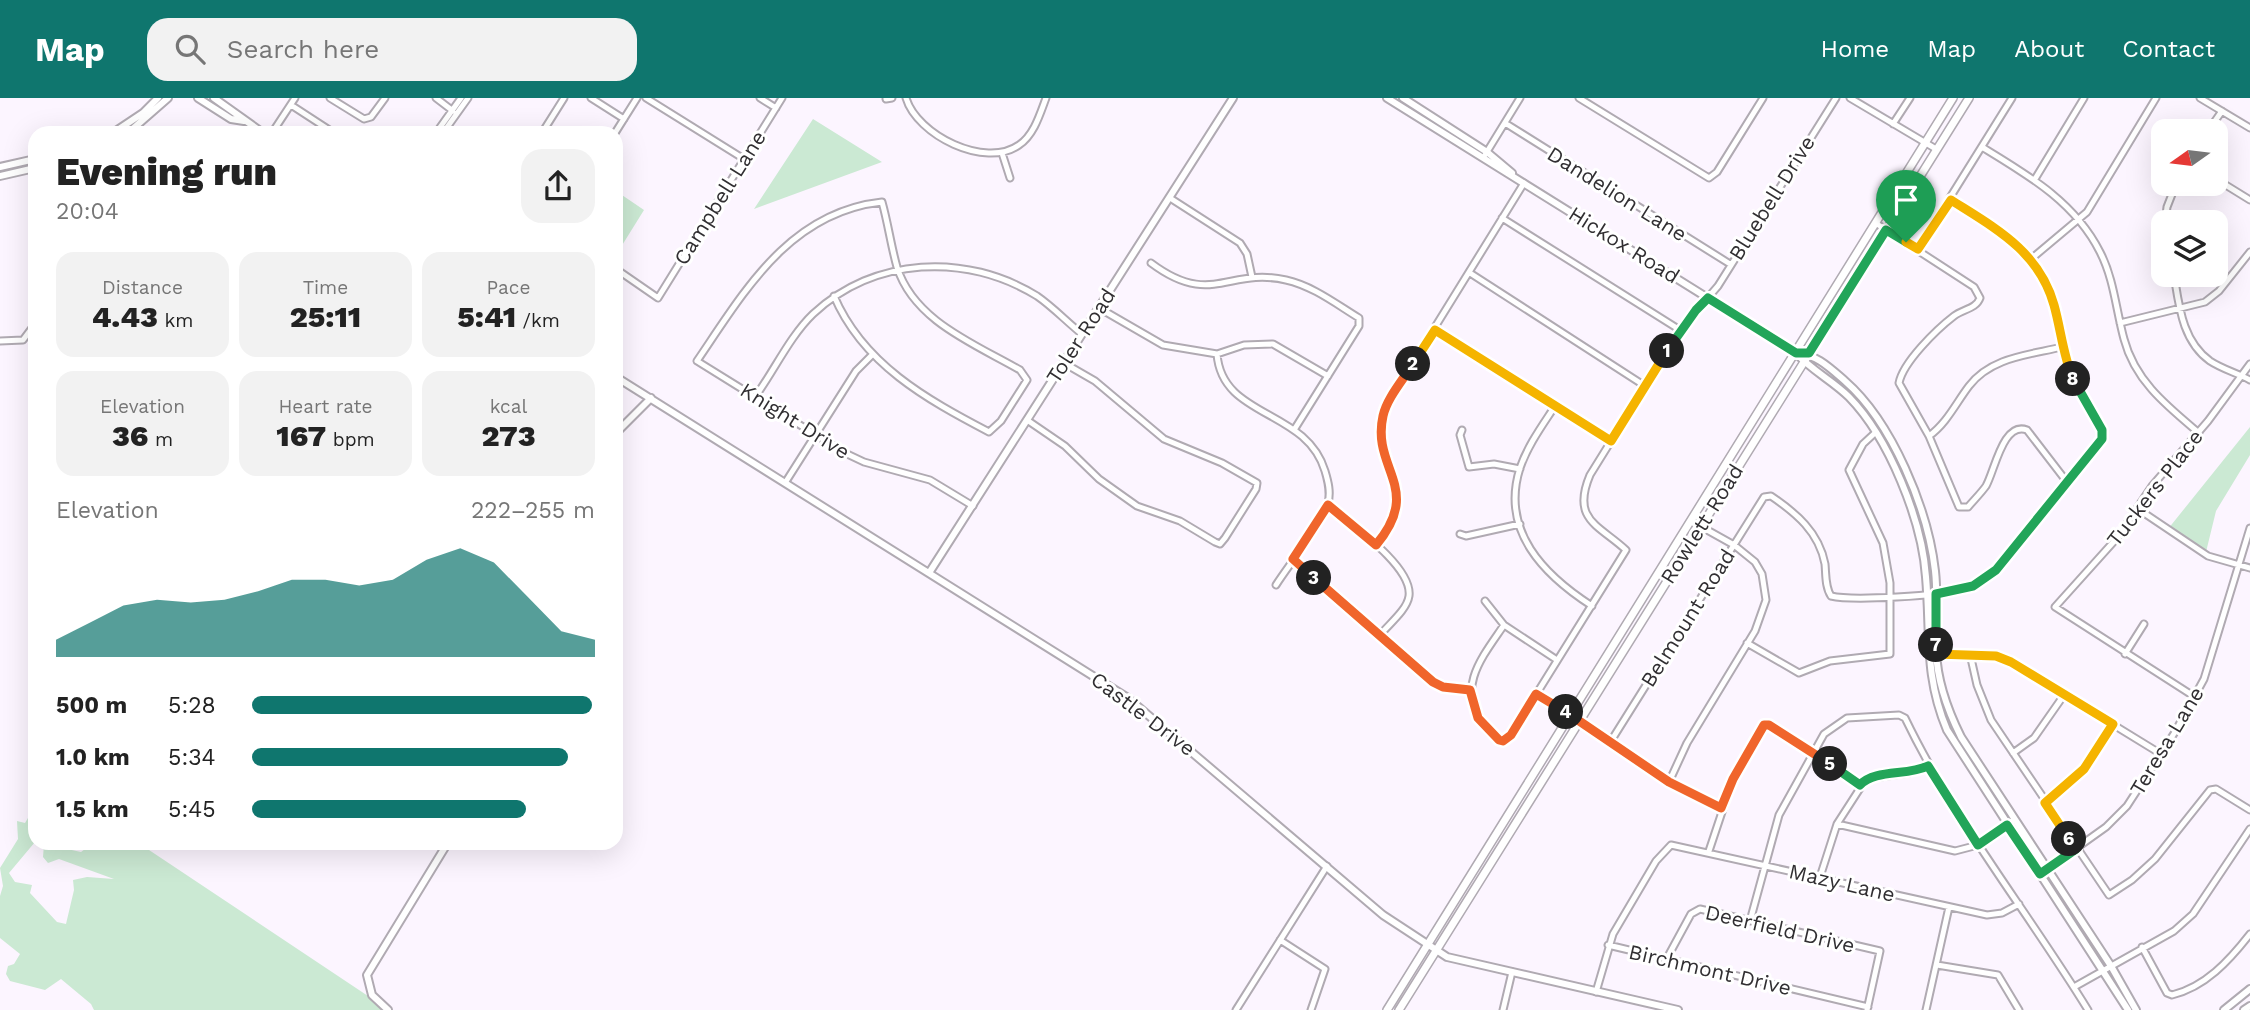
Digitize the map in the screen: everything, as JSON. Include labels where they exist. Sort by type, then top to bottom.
[{"type":"main road","name":"Rowlett Road","points":[[1387,1010],[1954,98]]},
{"type":"main road","name":"Rowlett Road","points":[[1399,1010],[1969,98]]},
{"type":"main road","points":[[1516,804],[1525,810]]},
{"type":"street","points":[[123,126],[158,98]]},
{"type":"street","points":[[136,126],[168,98]]},
{"type":"street","points":[[198,98],[231,119],[244,121]]},
{"type":"street","points":[[214,98],[252,126]]},
{"type":"street","points":[[277,126],[295,98]]},
{"type":"street","points":[[330,98],[364,119],[371,117],[384,98]]},
{"type":"street","points":[[436,98],[455,112]]},
{"type":"street","points":[[447,126],[461,98]]},
{"type":"street","points":[[442,126],[468,98]]},
{"type":"street","points":[[546,126],[564,98]]},
{"type":"street","points":[[591,98],[624,119]]},
{"type":"street","points":[[620,126],[637,98]]},
{"type":"street","points":[[646,98],[744,159]]},
{"type":"street","points":[[760,98],[776,108]]},
{"type":"street","name":"Campbell Lane","points":[[623,276],[658,298],[782,98]]},
{"type":"street","points":[[906,98],[919,120],[957,146],[981,155],[1002,153],[1020,145],[1032,132],[1046,98]]},
{"type":"street","name":"Toler Road","points":[[929,573],[1233,98]]},
{"type":"street","name":"Hickox Road","points":[[1403,98],[1487,152],[1524,183]]},
{"type":"street","points":[[1482,159],[1520,98]]},
{"type":"street","points":[[1579,98],[1709,178],[1717,172],[1763,98]]},
{"type":"street","name":"Bluebell Drive","points":[[1592,606],[1626,550],[1597,530],[1584,503],[1587,483],[1680,330],[1708,298],[1836,98]]},
{"type":"street","points":[[1850,98],[1936,149]]},
{"type":"street","points":[[1894,124],[1909,98]]},
{"type":"street","points":[[1918,249],[1951,200],[2012,98]]},
{"type":"street","points":[[2035,178],[2084,98]]},
{"type":"street","points":[[2031,259],[2079,221],[2156,98]]},
{"type":"street","points":[[2200,98],[2250,128]]},
{"type":"street","points":[[1388,99],[1429,122],[1436,120]]},
{"type":"street","name":"Hickox Road","points":[[1388,99],[1796,353],[1845,394],[1876,432],[1918,532],[1924,557],[1927,654],[1937,705],[1953,741],[2128,1010]]},
{"type":"street","points":[[291,105],[323,126]]},
{"type":"street","points":[[2216,119],[2222,111]]},
{"type":"street","name":"Dandelion Lane","points":[[1505,123],[1730,264]]},
{"type":"street","points":[[1982,147],[2035,178],[2079,221],[2108,269],[2128,354],[2140,377],[2158,398],[2199,433]]},
{"type":"street","points":[[1002,153],[1010,178]]},
{"type":"street","points":[[0,167],[28,161]]},
{"type":"street","points":[[0,176],[28,170]]},
{"type":"street","points":[[1376,545],[1390,526],[1398,505],[1383,443],[1382,418],[1391,398],[1524,183]]},
{"type":"street","points":[[2228,186],[2250,200]]},
{"type":"street","points":[[1170,198],[1240,243],[1247,254],[1252,276]]},
{"type":"street","points":[[1890,596],[1927,595],[1961,590],[1986,579],[2020,542],[2102,439],[2102,430],[2077,389],[2062,347],[2050,292],[2031,259],[2005,234],[1951,200]]},
{"type":"street","name":"Knight Drive","points":[[897,268],[882,202],[828,220],[795,238],[769,260],[743,290],[697,361],[864,462],[930,480],[973,506]]},
{"type":"street","points":[[1502,218],[1680,330]]},
{"type":"street","points":[[1877,224],[1974,287],[1980,298],[1978,303],[1958,313],[1938,329],[1918,352],[1899,383],[1929,436],[1959,507],[1968,507],[1985,488],[2013,430],[2027,430],[2067,482]]},
{"type":"street","points":[[2120,323],[2181,311],[2205,302],[2219,290],[2250,252]]},
{"type":"street","points":[[1152,263],[1198,287],[1252,276],[1302,285],[1360,321],[1294,430]]},
{"type":"street","points":[[755,397],[811,316],[834,296],[867,277],[897,268],[953,267],[995,277],[1037,296],[1082,334]]},
{"type":"street","points":[[834,296],[854,335],[871,356],[900,380],[989,432],[1002,421],[1027,376],[940,324],[912,295],[897,268]]},
{"type":"street","points":[[1470,273],[1645,386]]},
{"type":"street","points":[[2176,287],[2187,333],[2207,358],[2250,380]]},
{"type":"street","points":[[1099,308],[1157,343],[1183,351],[1217,354],[1244,345],[1273,344],[1328,376]]},
{"type":"street","points":[[1435,330],[1611,441]]},
{"type":"street","points":[[0,341],[11,343],[23,340],[28,333]]},
{"type":"street","points":[[1929,436],[1939,429],[1973,380],[1994,364],[2062,347]]},
{"type":"street","points":[[1796,353],[1809,353],[1852,388],[1890,438],[1930,540],[1936,594],[1936,654],[1951,718],[2014,820],[2111,966],[2136,1010]]},
{"type":"street","points":[[1217,354],[1221,376],[1230,389],[1313,443],[1321,457],[1328,484],[1328,505],[1276,585]]},
{"type":"street","points":[[785,483],[856,371],[871,356]]},
{"type":"street","name":"Tuckers Place","points":[[2125,654],[2054,607],[2117,538],[2152,486],[2199,433],[2250,363]]},
{"type":"street","points":[[1027,420],[1065,446],[1099,479],[1137,506],[1180,521],[1220,544],[1258,486],[1222,463],[1164,439],[1095,381],[1069,366],[1061,367]]},
{"type":"street","name":"Castle Drive","points":[[623,381],[1128,698],[1383,915],[1428,946],[1447,957],[1678,1010]]},
{"type":"street","points":[[1845,394],[1852,388]]},
{"type":"street","points":[[623,426],[651,398]]},
{"type":"street","points":[[1504,625],[1478,664],[1470,690],[1478,718],[1492,735],[1503,741],[1511,735],[1592,606],[1561,585],[1539,565],[1526,542],[1520,524],[1517,499],[1520,469],[1535,437],[1555,406]]},
{"type":"street","points":[[1462,430],[1460,435],[1469,467],[1494,464],[1520,469]]},
{"type":"street","points":[[1747,643],[1799,673],[1830,661],[1885,656],[1892,650],[1890,596],[1883,543],[1850,470],[1866,439],[1876,432]]},
{"type":"street","name":"Belmount Road","points":[[1611,741],[1767,496],[1796,514],[1811,533],[1824,559],[1828,592],[1836,597],[1890,596]]},
{"type":"street","points":[[1328,505],[1376,545],[1401,571],[1409,594],[1405,605],[1380,635]]},
{"type":"street","points":[[2138,509],[2208,556],[2250,568]]},
{"type":"street","points":[[1669,782],[1686,743],[1761,617],[1766,590],[1755,562],[1734,545],[1691,521]]},
{"type":"street","points":[[1460,534],[1466,536],[1520,524]]},
{"type":"street","name":"Teresa Lane","points":[[2040,874],[2106,827],[2127,806],[2161,754],[2204,679],[2250,528]]},
{"type":"street","points":[[1293,559],[1438,685],[1470,690]]},
{"type":"street","points":[[1485,601],[1504,625],[1557,660]]},
{"type":"street","points":[[2144,624],[2125,654],[2195,697]]},
{"type":"street","points":[[1936,654],[1996,656],[2011,662],[2161,754]]},
{"type":"street","points":[[1970,654],[1983,704],[2105,892],[2114,893],[2155,859],[2180,830],[2205,793],[2216,789],[2250,810]]},
{"type":"street","points":[[1536,694],[1611,741],[1669,782],[1721,808]]},
{"type":"street","points":[[2013,754],[2034,738],[2064,695]]},
{"type":"street","points":[[1750,921],[1779,815],[1824,734],[1847,718],[1863,715],[1905,718],[1928,766],[2088,1010]]},
{"type":"street","points":[[2045,803],[2084,769],[2113,724]]},
{"type":"street","points":[[1709,851],[1721,808],[1733,779],[1764,725],[1813,753],[1860,785]]},
{"type":"street","points":[[1820,877],[1838,824],[1860,785],[1873,776],[1909,773],[1928,766]]},
{"type":"street","points":[[1838,824],[1962,851],[1978,845],[2014,820]]},
{"type":"street","points":[[2074,987],[2174,931],[2193,914],[2250,829]]},
{"type":"street","name":"Mazy Lane","points":[[1608,945],[1629,905],[1665,848],[1675,844],[1994,915],[2019,904]]},
{"type":"street","points":[[388,1010],[372,995],[367,975],[443,850]]},
{"type":"street","points":[[1236,1010],[1327,866]]},
{"type":"street","points":[[1926,1010],[1949,907]]},
{"type":"street","name":"Deerfield Drive","points":[[1666,960],[1695,910],[1709,910],[1880,951]]},
{"type":"street","points":[[2142,947],[2167,993],[2172,995],[2194,987],[2216,972],[2250,934]]},
{"type":"street","points":[[1280,940],[1325,969],[1311,1010]]},
{"type":"street","points":[[1597,992],[1608,945]]},
{"type":"street","name":"Birchmont Drive","points":[[1608,945],[1867,1008],[1880,951]]},
{"type":"street","points":[[1937,965],[1997,975],[2019,1010]]},
{"type":"street","points":[[1503,1010],[1512,972]]},
{"type":"street","points":[[2224,1010],[2250,989]]},
{"type":"street","points":[[2244,1010],[2250,1006]]},
{"type":"green space","points":[[813,119],[882,162],[754,209]]},
{"type":"green space","points":[[623,196],[644,210],[623,244]]},
{"type":"green space","points":[[2250,427],[2250,455],[2216,511],[2206,552],[2168,529]]},
{"type":"green space","points":[[28,818],[28,850],[9,873],[15,882],[32,885],[30,893],[57,922],[66,924],[74,890],[73,880],[87,877],[114,879],[59,859],[48,863],[43,857],[44,850],[149,850],[368,996],[384,1010],[94,1010],[91,1004],[61,979],[45,990],[10,981],[6,974],[8,966],[14,964],[20,954],[0,938],[0,896],[3,886],[0,868],[18,839],[17,821],[25,823]]},
{"type":"route","points":[[1951,200],[2014,241],[2040,270],[2050,292],[2071,377],[2104,433],[2102,439],[1996,570],[1973,586],[1936,594],[1936,654],[1996,656],[2011,662],[2113,724],[2084,769],[2045,803],[2076,849],[2048,870],[2040,874],[2007,825],[1978,845],[1928,766],[1900,775],[1873,776],[1860,785],[1769,725],[1760,729],[1721,808],[1669,782],[1611,741],[1536,694],[1511,735],[1503,741],[1499,740],[1478,718],[1470,690],[1443,687],[1433,682],[1293,559],[1328,505],[1376,545],[1386,533],[1395,516],[1398,496],[1383,443],[1382,418],[1391,398],[1435,330],[1611,441],[1680,330],[1708,298],[1796,353],[1809,353],[1886,230],[1906,242],[1918,249],[1951,200]]}]
